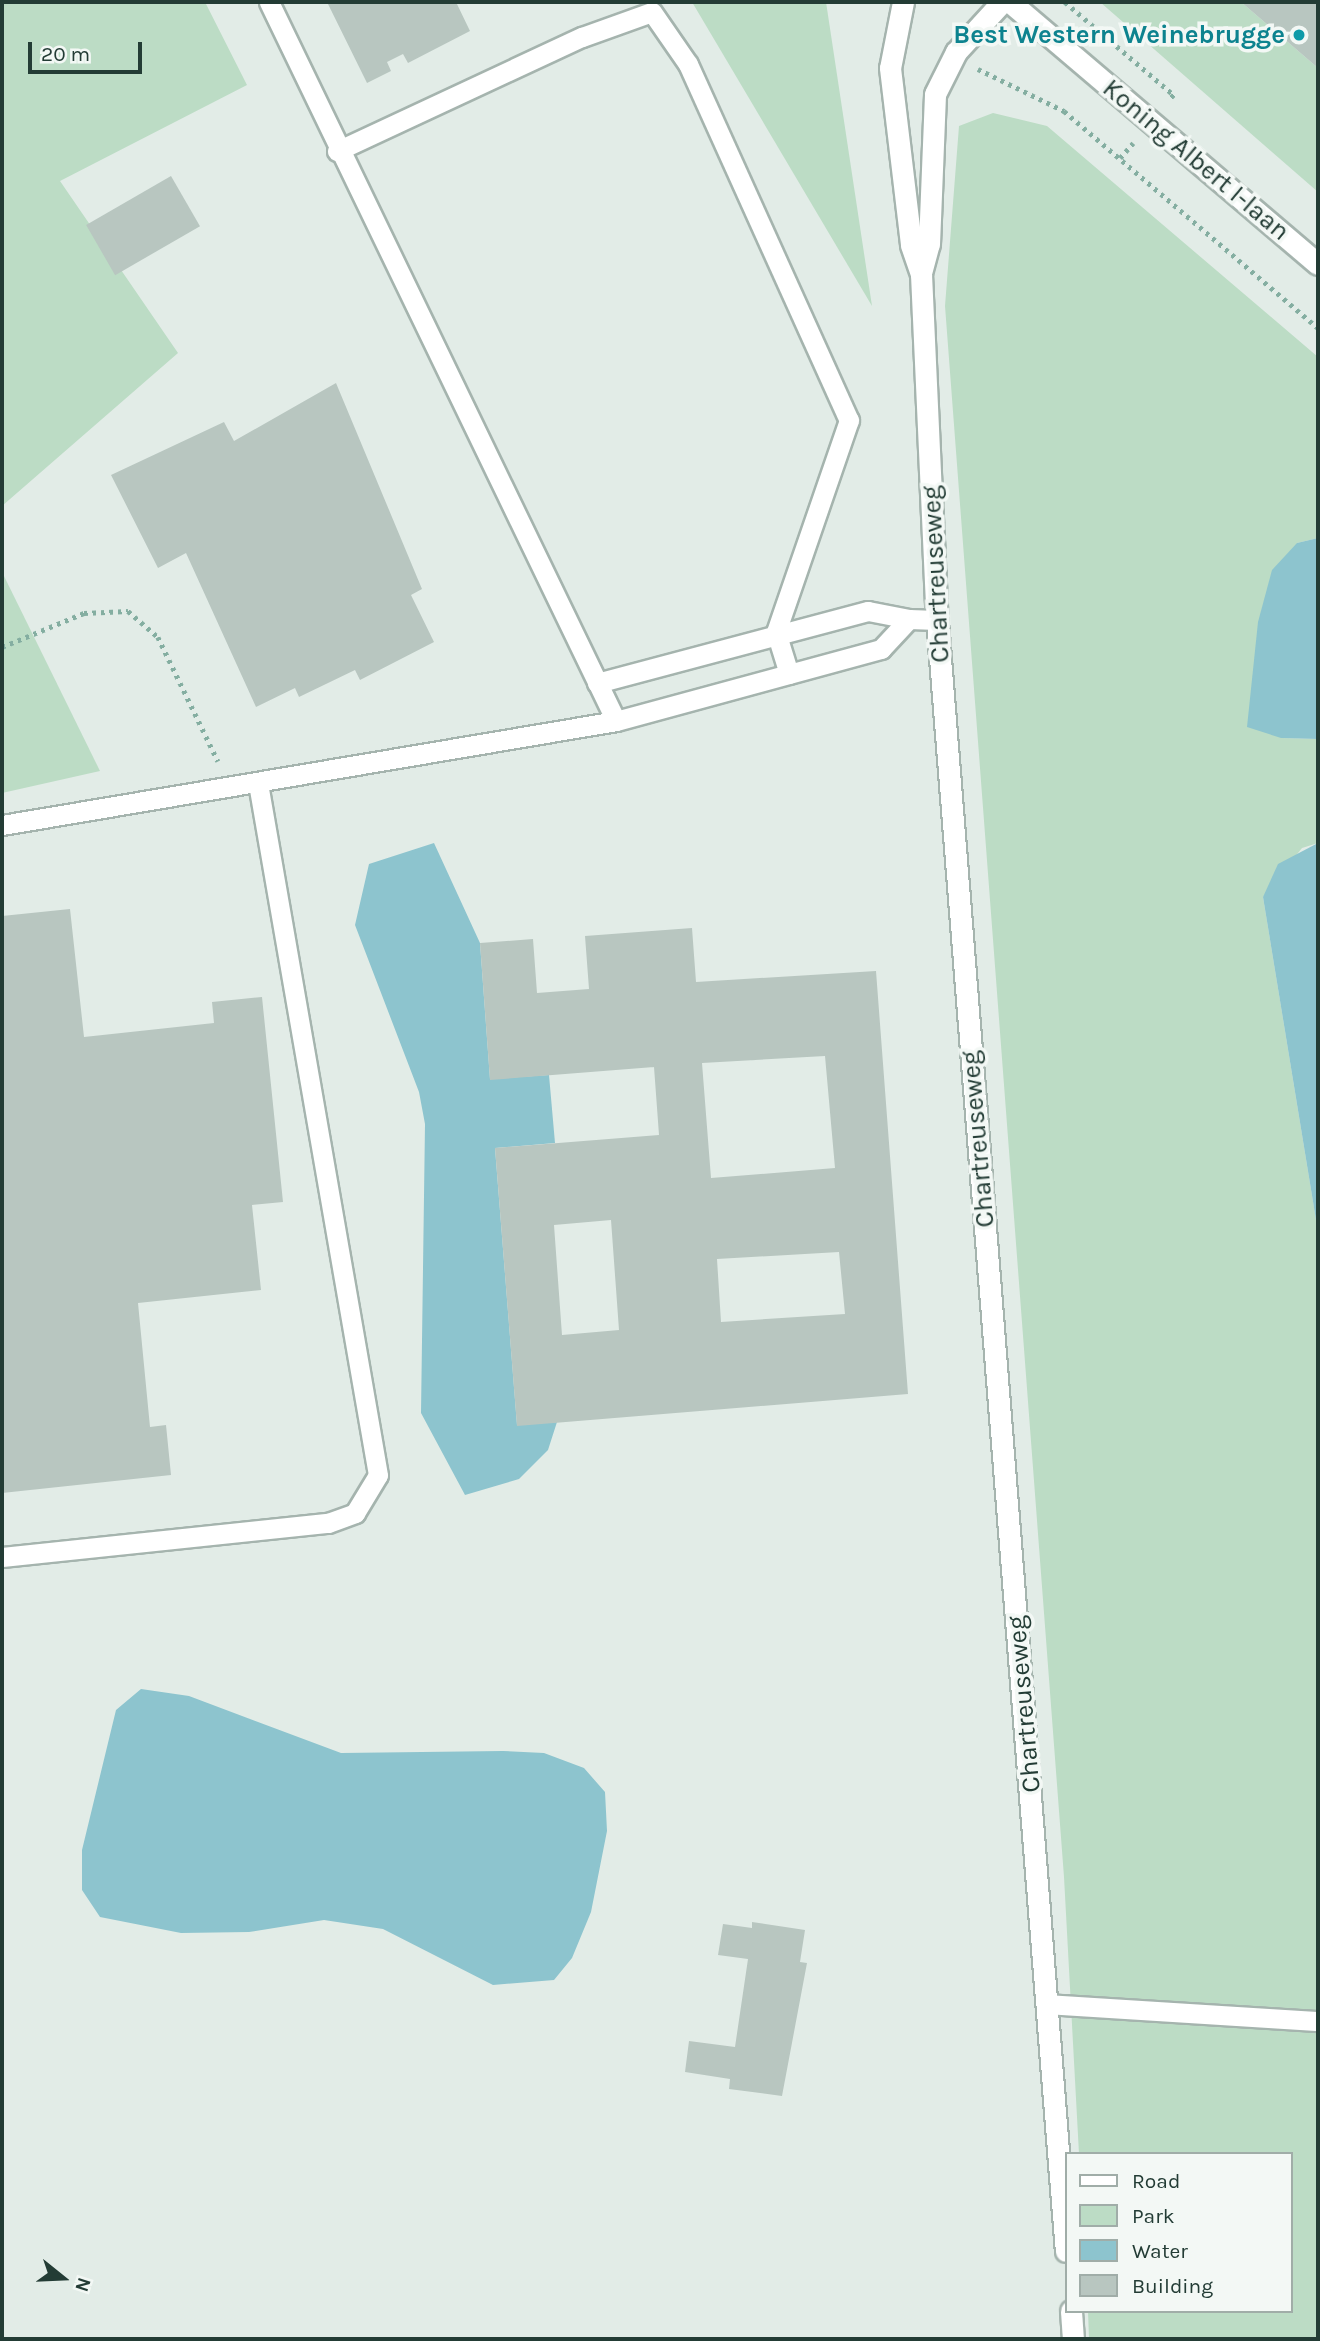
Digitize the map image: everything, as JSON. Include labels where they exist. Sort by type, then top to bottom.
[{"type":"street","name":"Chartreuseweg","points":[[903,2],[890,68],[911,245],[921,274],[937,620],[1064,2225]]},
{"type":"street","name":"Chartreuseweg","points":[[921,274],[929,243],[934,94],[956,52],[1002,2]]},
{"type":"street","name":"Koning Albert I-laan","points":[[1010,2],[1318,264]]},
{"type":"street","points":[[1071,2313],[1073,2339]]},
{"type":"lane","points":[[269,2],[337,151],[616,720]]},
{"type":"lane","points":[[337,151],[582,37],[652,12],[688,64],[849,420],[776,632],[789,674]]},
{"type":"lane","points":[[597,683],[776,632],[868,611],[909,619],[937,620]]},
{"type":"lane","points":[[2,825],[231,788],[616,720],[881,649],[909,619]]},
{"type":"lane","points":[[2,1556],[328,1523],[355,1513],[379,1475],[258,783]]},
{"type":"lane","points":[[1047,2004],[1318,2021]]},
{"type":"path","points":[[1065,2],[1174,95]]},
{"type":"path","points":[[972,65],[1064,111],[1318,328]]},
{"type":"path","points":[[2,647],[84,613],[128,611],[158,637],[231,788]]},
{"type":"green space","points":[[2,2],[205,2],[247,85],[60,181],[178,353],[2,506]]},
{"type":"green space","points":[[692,2],[826,2],[872,306]]},
{"type":"green space","points":[[1100,2],[1241,2],[1318,68],[1318,192]]},
{"type":"green space","points":[[993,113],[1047,126],[1318,357],[1318,538],[1297,543],[1281,738],[1318,739],[1318,843],[1302,848],[1263,897],[1318,1232],[1318,2339],[1089,2339],[1088,2313],[1292,2313],[1292,2152],[1079,2152],[1064,1877],[945,306],[959,126]]},
{"type":"green space","points":[[2,572],[100,771],[2,793]]},
{"type":"water","points":[[1318,538],[1318,739],[1281,738],[1247,727],[1258,622],[1272,570],[1297,543]]},
{"type":"water","points":[[434,843],[480,943],[490,1079],[549,1075],[555,1143],[495,1148],[517,1425],[557,1422],[548,1450],[519,1479],[465,1495],[421,1413],[425,1124],[419,1092],[355,925],[369,864]]},
{"type":"water","points":[[1318,843],[1318,1232],[1263,897],[1278,864]]},
{"type":"water","points":[[141,1689],[189,1696],[341,1753],[544,1753],[584,1768],[605,1792],[607,1831],[591,1912],[572,1958],[554,1980],[493,1985],[383,1929],[324,1920],[249,1932],[181,1933],[100,1917],[82,1890],[82,1850],[116,1710]]},
{"type":"building","points":[[327,2],[456,2],[470,31],[408,63],[403,54],[387,62],[391,71],[367,83]]},
{"type":"building","name":"Best Western Weinebrugge","points":[[1241,2],[1318,2],[1318,68]]},
{"type":"building","points":[[171,176],[200,226],[115,275],[86,225]]},
{"type":"building","points":[[336,383],[422,589],[411,595],[434,642],[360,680],[355,670],[299,697],[295,688],[256,707],[186,553],[158,568],[111,475],[224,422],[234,441]]},
{"type":"building","points":[[70,909],[84,1037],[214,1023],[212,1002],[262,997],[283,1202],[252,1205],[261,1290],[138,1303],[150,1427],[166,1425],[171,1475],[2,1493],[2,916]]},
{"type":"building","points":[[692,928],[696,982],[876,971],[908,1394],[517,1426],[495,1148],[659,1135],[654,1067],[490,1080],[480,943],[533,939],[537,993],[589,989],[585,936]],"holes":[[[825,1056],[835,1168],[711,1178],[702,1063]],[[611,1220],[619,1330],[562,1335],[554,1225]],[[839,1252],[845,1314],[721,1322],[717,1259]]]},
{"type":"building","points":[[752,1922],[805,1930],[800,1962],[807,1963],[782,2096],[729,2089],[730,2079],[685,2072],[689,2041],[735,2047],[748,1959],[718,1955],[723,1924],[752,1928]]},
{"type":"place","name":"Best Western Weinebrugge","points":[[1299,35]]}]
